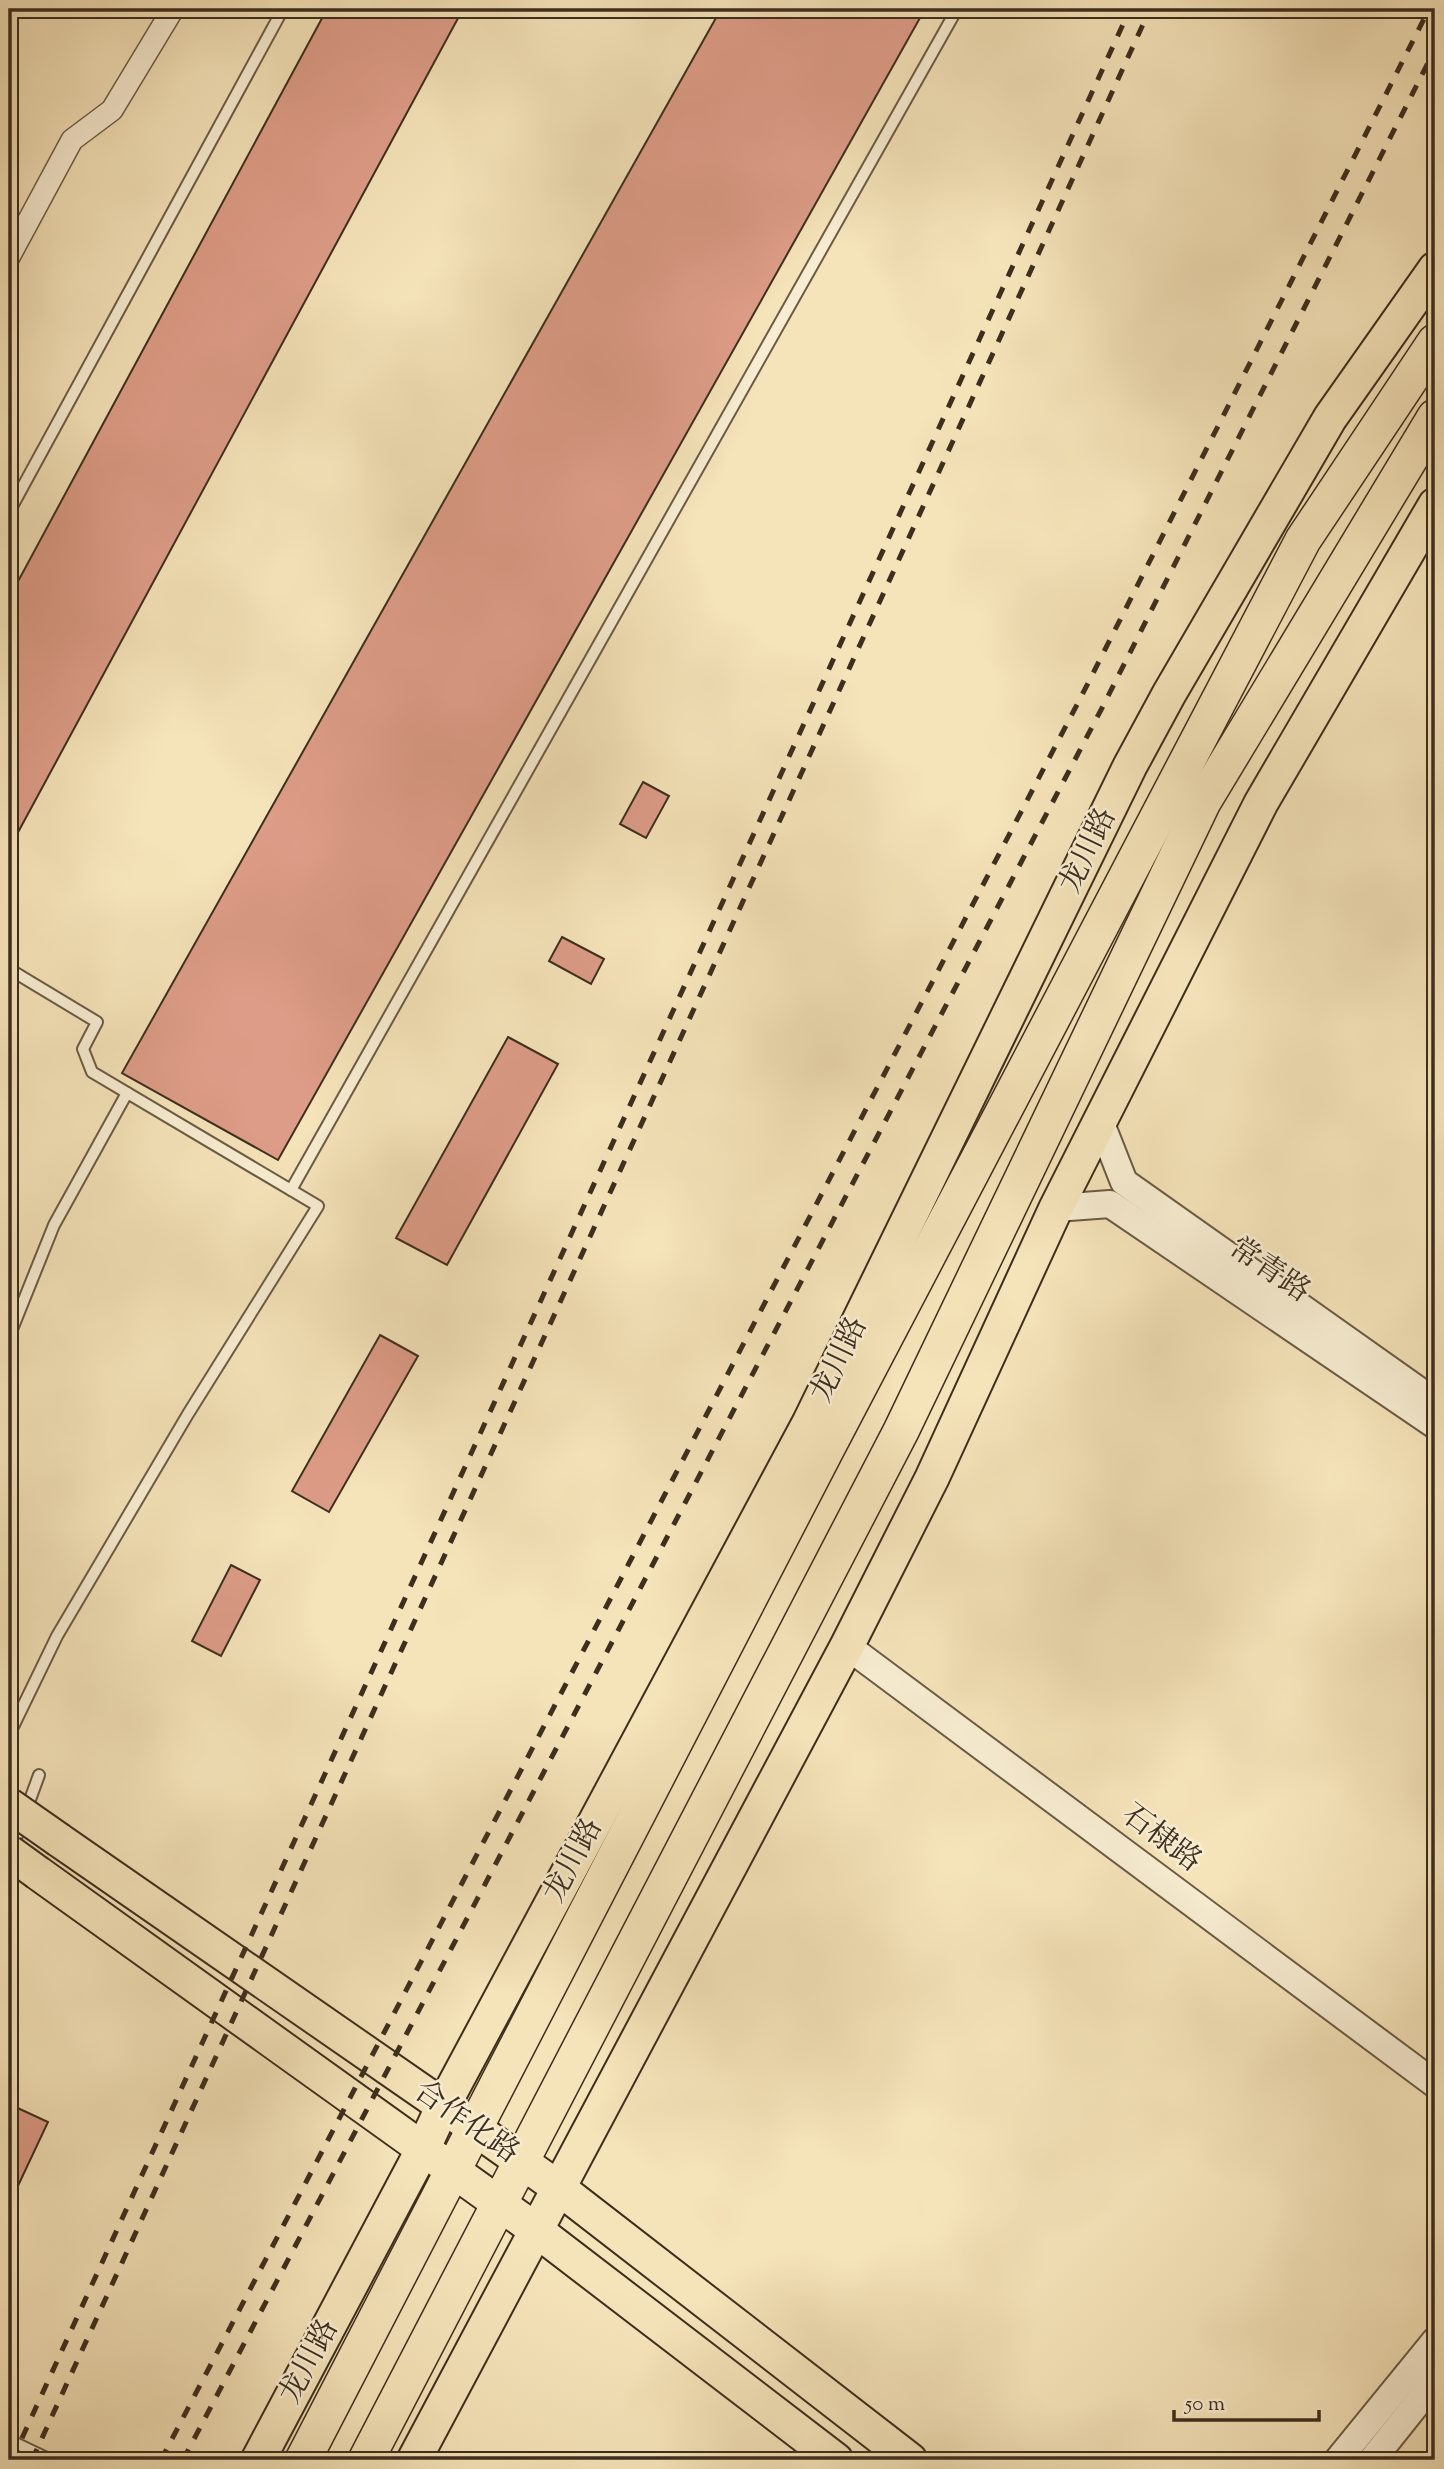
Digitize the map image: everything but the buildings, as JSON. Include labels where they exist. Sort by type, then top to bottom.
[{"type":"highway","name":"龙川路","points":[[303,2460],[827,1448],[1303,540],[1435,342]]},
{"type":"highway","points":[[366,2460],[901,1431],[1203,802],[1435,417]]},
{"type":"main road","name":"龙川路","points":[[258,2460],[423,2149],[443,2106],[810,1423],[1124,779],[1169,694],[1331,418],[1435,269]]},
{"type":"main road","points":[[414,2460],[849,1641],[932,1478],[1056,1208],[1261,803],[1433,512]]},
{"type":"main road","name":"合作化路","points":[[9,1805],[560,2189],[910,2460]]},
{"type":"main road","name":"合作化路","points":[[9,1852],[536,2230],[836,2460]]},
{"type":"street","points":[[9,257],[72,140],[112,110],[173,9]]},
{"type":"street","name":"常青路","points":[[1100,1121],[1124,1182],[1433,1408]]},
{"type":"street","name":"常青路","points":[[1056,1208],[1110,1204],[1433,1408]]},
{"type":"street","name":"石棣路","points":[[849,1641],[1435,2062]]},
{"type":"street","name":"石棣路","points":[[849,1641],[1435,2084]]},
{"type":"street","points":[[1338,2460],[1435,2341]]},
{"type":"street","points":[[1372,2460],[1435,2381]]},
{"type":"lane","points":[[9,512],[283,9]]},
{"type":"lane","points":[[291,1190],[957,9]]},
{"type":"lane","points":[[9,969],[97,1022],[83,1049],[92,1072],[318,1206],[188,1414],[57,1636],[9,1735]]},
{"type":"lane","points":[[9,1337],[54,1225],[127,1093]]},
{"type":"lane","points":[[9,1858],[39,1775]]},
{"type":"lane","points":[[9,2440],[51,2460]]},
{"type":"railway","points":[[12,2460],[1130,9]]},
{"type":"railway","points":[[32,2460],[1150,9]]},
{"type":"railway","points":[[161,2460],[1081,697],[1429,9]]},
{"type":"railway","points":[[183,2460],[1102,708],[1435,49]]}]
